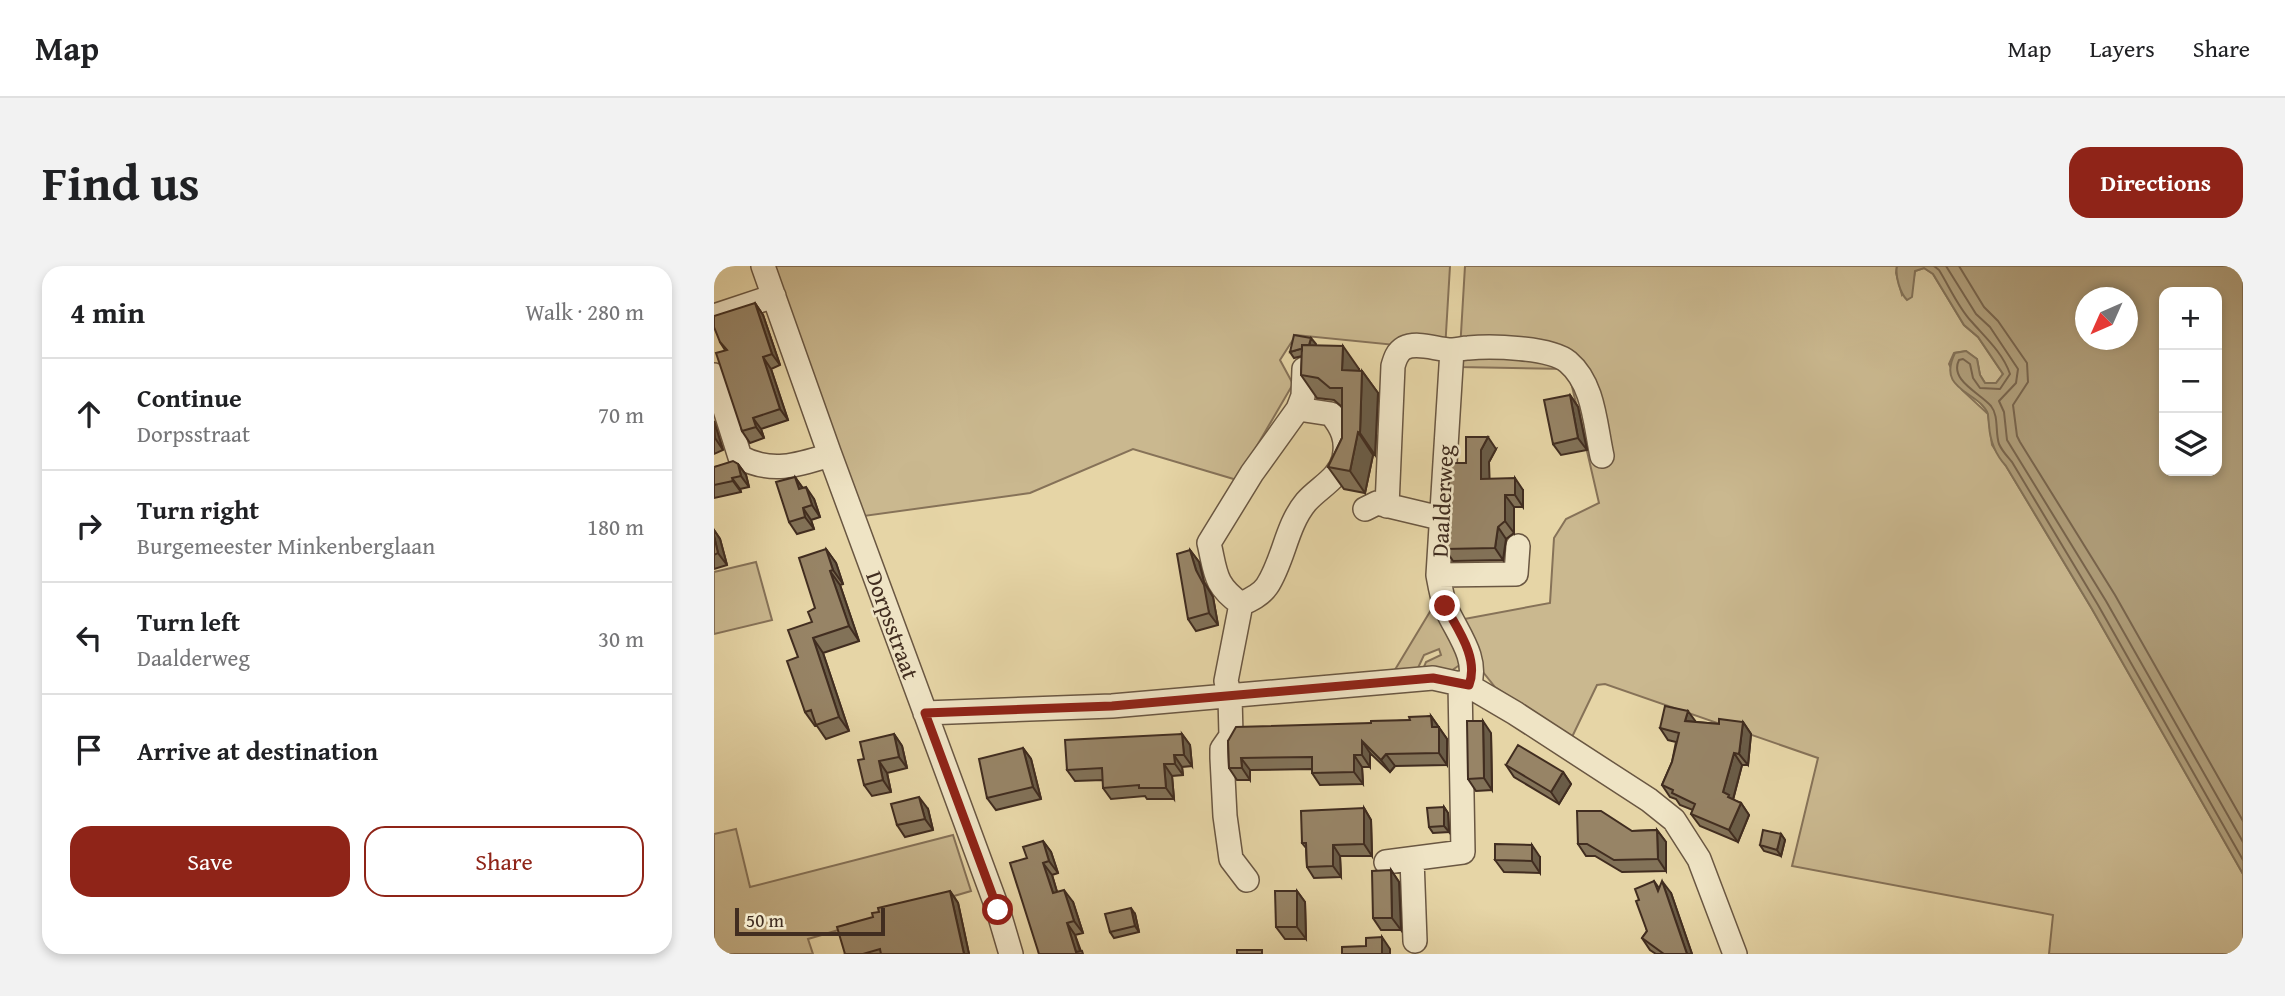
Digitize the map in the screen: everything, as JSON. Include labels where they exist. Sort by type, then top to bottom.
[{"type":"street","name":"Dorpsstraat","points":[[763,266],[998,910],[1011,954]]},
{"type":"street","points":[[714,316],[774,296]]},
{"type":"street","points":[[1440,518],[1376,507],[1393,366],[1396,355],[1403,349],[1413,346],[1452,350],[1521,349],[1547,353],[1567,360],[1587,385],[1602,456]]},
{"type":"street","name":"Daalderweg","points":[[1412,859],[1463,852],[1465,684],[1473,674],[1469,652],[1445,606],[1438,575],[1452,350]]},
{"type":"street","points":[[1241,604],[1224,592],[1217,577],[1209,543],[1252,473],[1298,409],[1303,396],[1304,369]]},
{"type":"street","points":[[714,375],[734,457],[755,465],[777,468],[830,455]]},
{"type":"street","points":[[1241,604],[1255,598],[1267,587],[1294,522],[1305,503],[1337,475],[1344,457],[1343,428],[1331,414],[1298,409]]},
{"type":"street","points":[[1438,575],[1516,573],[1518,546]]},
{"type":"street","points":[[1241,604],[1226,681],[1230,696],[1231,736],[1222,748],[1225,817],[1231,859],[1247,880]]},
{"type":"street","points":[[925,713],[1112,706],[1433,678],[1465,684],[1649,800],[1674,820],[1699,859],[1735,954]]},
{"type":"street","points":[[1386,862],[1412,859],[1415,941]]},
{"type":"shaded area","points":[[772,266],[1450,266],[1445,350],[1296,335],[1280,360],[1293,384],[1237,480],[1133,449],[1030,493],[864,516]]},
{"type":"shaded area","points":[[1465,266],[1897,266],[1896,273],[1902,295],[1913,283],[1915,271],[1924,268],[1933,274],[1964,325],[1978,337],[2003,374],[1996,383],[1985,383],[1980,375],[1977,359],[1966,351],[1954,353],[1949,364],[1962,390],[1988,414],[1992,445],[2092,609],[2243,874],[2243,954],[2049,954],[2053,915],[1792,866],[1818,758],[1605,684],[1597,685],[1572,737],[1495,687],[1483,672],[1459,620],[1550,603],[1554,538],[1566,519],[1599,503],[1568,369],[1459,367]]},
{"type":"shaded area","points":[[756,562],[772,620],[714,634],[714,572]]},
{"type":"shaded area","points":[[1437,600],[1461,664],[1451,671],[1423,669],[1426,662],[1441,655],[1439,649],[1424,655],[1417,670],[1393,673]]},
{"type":"shaded area","points":[[736,829],[750,887],[953,835],[971,891],[808,939],[813,954],[714,954],[714,834]]},
{"type":"water","points":[[1897,266],[2243,266],[2243,874],[2092,609],[1996,452],[1988,414],[1983,406],[1955,383],[1951,366],[1955,353],[1966,351],[1977,359],[1980,375],[1985,383],[1996,383],[2003,374],[1978,337],[1964,325],[1933,274],[1924,268],[1915,271],[1912,297],[1907,300],[1897,279]]},
{"type":"building","points":[[755,303],[772,354],[763,357],[780,409],[753,418],[756,427],[742,431],[716,353],[727,350],[720,342],[714,327],[714,316]]},
{"type":"building","points":[[1294,335],[1311,338],[1309,345],[1302,345],[1302,350],[1290,352]]},
{"type":"building","points":[[1302,345],[1343,346],[1342,370],[1362,371],[1360,433],[1358,432],[1350,471],[1328,467],[1342,438],[1342,388],[1330,388],[1318,378],[1301,375]]},
{"type":"building","points":[[1570,395],[1578,438],[1553,444],[1544,400]]},
{"type":"building","points":[[1466,437],[1488,437],[1481,450],[1481,479],[1515,478],[1515,495],[1505,495],[1505,521],[1498,527],[1495,548],[1445,549],[1450,463],[1466,463]]},
{"type":"building","points":[[733,461],[738,464],[741,476],[732,478],[733,481],[714,485],[714,467]]},
{"type":"building","points":[[795,477],[799,489],[806,487],[812,505],[803,508],[805,517],[789,522],[776,482]]},
{"type":"building","points":[[714,536],[718,553],[714,555]]},
{"type":"building","points":[[826,549],[833,570],[830,571],[849,626],[813,638],[839,717],[816,725],[811,710],[805,712],[787,661],[798,657],[788,630],[812,622],[808,612],[815,608],[799,558]]},
{"type":"building","points":[[1190,550],[1204,585],[1209,613],[1188,619],[1177,554]]},
{"type":"building","points":[[1665,706],[1688,711],[1685,721],[1719,724],[1719,719],[1743,722],[1739,754],[1734,753],[1723,792],[1741,803],[1729,830],[1691,814],[1695,804],[1662,785],[1672,762],[1679,733],[1660,728]]},
{"type":"building","points":[[1431,716],[1432,727],[1439,727],[1439,753],[1386,754],[1381,760],[1362,741],[1362,755],[1354,755],[1354,772],[1312,773],[1312,757],[1241,758],[1242,768],[1229,768],[1228,741],[1236,727],[1371,723]]},
{"type":"building","points":[[1467,721],[1483,721],[1484,778],[1468,779]]},
{"type":"building","points":[[894,734],[899,757],[879,761],[883,780],[864,785],[858,760],[864,759],[860,742]]},
{"type":"building","points":[[1182,734],[1184,755],[1174,755],[1175,764],[1164,764],[1166,788],[1139,788],[1139,785],[1103,788],[1102,768],[1067,770],[1065,740]]},
{"type":"building","points":[[1518,745],[1563,772],[1551,792],[1506,765]]},
{"type":"building","points":[[1023,748],[1033,787],[987,798],[979,759]]},
{"type":"building","points":[[919,797],[925,819],[897,825],[891,804]]},
{"type":"building","points":[[1444,807],[1444,826],[1429,827],[1427,808]]},
{"type":"building","points":[[1364,808],[1364,844],[1333,845],[1333,866],[1307,867],[1306,843],[1302,843],[1301,811]]},
{"type":"building","points":[[1577,811],[1601,811],[1632,831],[1657,830],[1658,859],[1614,860],[1587,844],[1578,844]]},
{"type":"building","points":[[1763,830],[1781,834],[1777,850],[1760,845]]},
{"type":"building","points":[[1043,841],[1049,861],[1043,863],[1053,893],[1064,890],[1074,921],[1067,923],[1076,952],[1082,951],[1083,954],[1039,954],[1010,863],[1027,858],[1023,847]]},
{"type":"building","points":[[1495,844],[1532,845],[1532,861],[1495,860]]},
{"type":"building","points":[[1391,870],[1392,918],[1373,918],[1372,871]]},
{"type":"building","points":[[1654,881],[1658,891],[1662,881],[1687,954],[1664,954],[1642,938],[1647,931],[1636,901],[1639,900],[1635,889]]},
{"type":"building","points":[[950,891],[964,954],[881,954],[880,949],[863,954],[845,954],[837,927],[873,917],[872,913],[879,912],[878,908]]},
{"type":"building","points":[[1275,891],[1297,891],[1297,927],[1276,927]]},
{"type":"building","points":[[1131,908],[1135,926],[1110,932],[1105,914]]},
{"type":"building","points":[[1382,937],[1382,954],[1342,954],[1342,947],[1366,946],[1366,938]]},
{"type":"building","points":[[1237,950],[1262,950],[1262,954],[1237,954]]},
{"type":"route","points":[[998,910],[925,713],[1112,706],[1433,678],[1469,685],[1473,674],[1469,652],[1445,606]]}]
